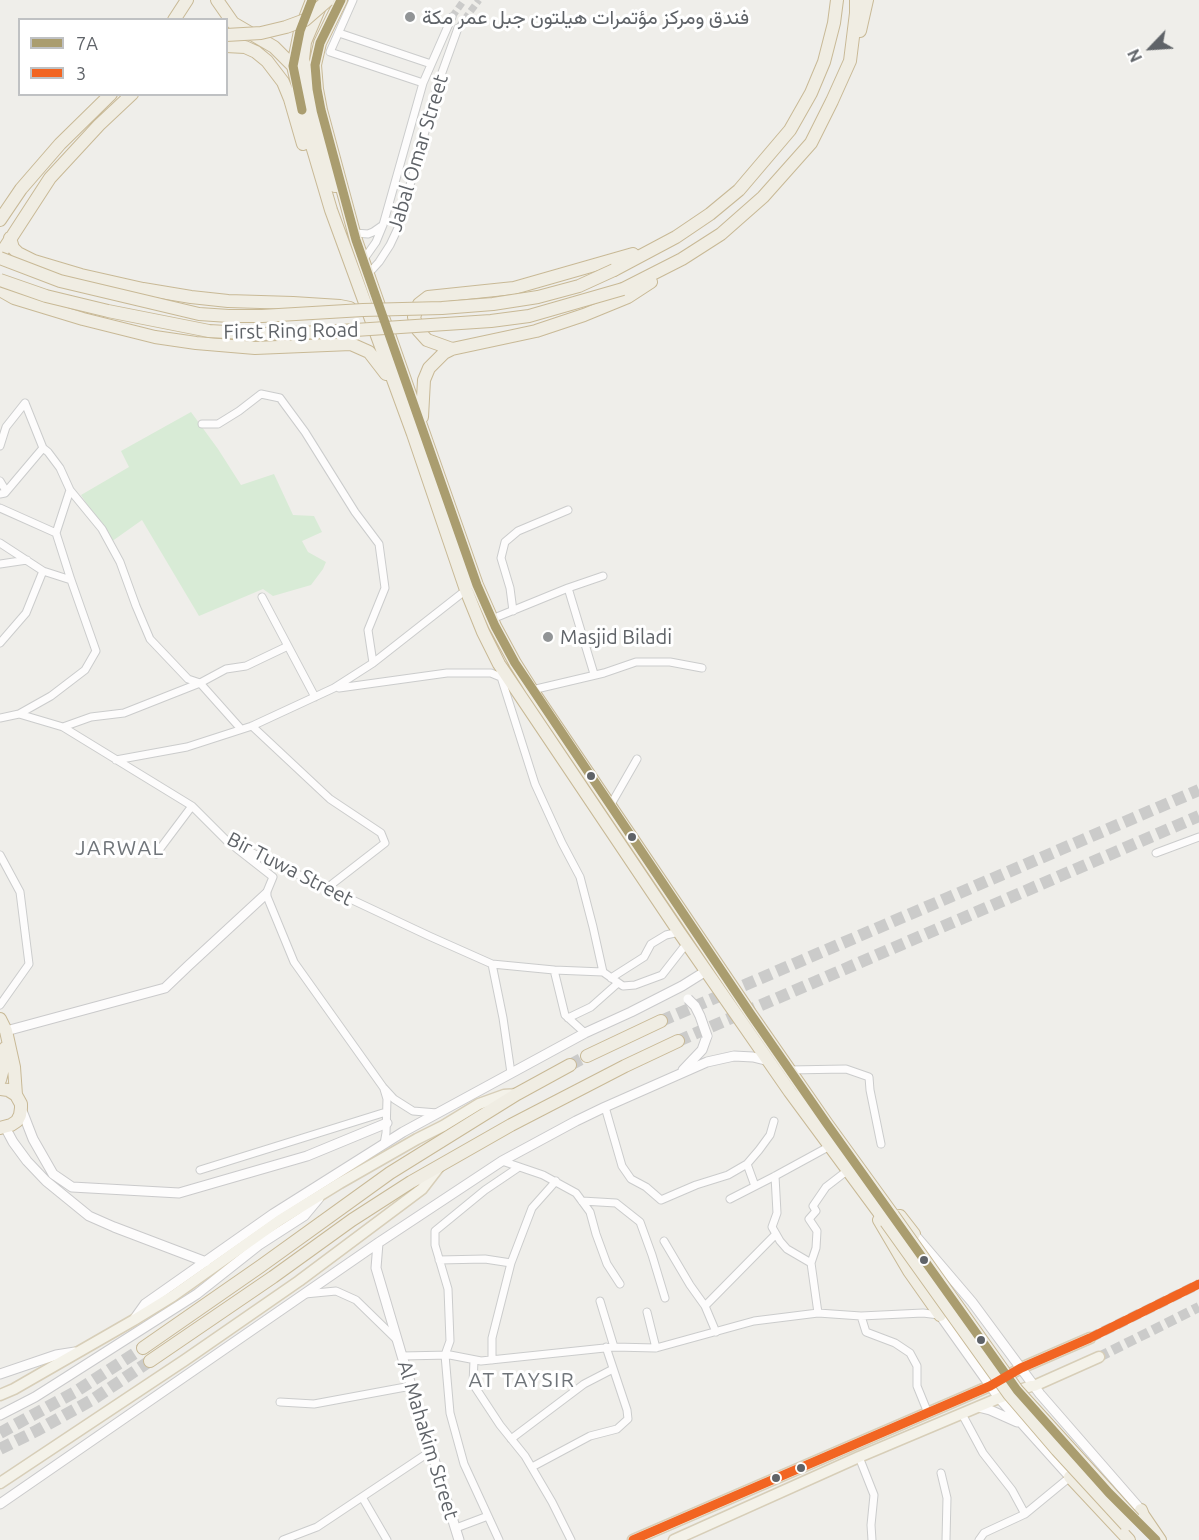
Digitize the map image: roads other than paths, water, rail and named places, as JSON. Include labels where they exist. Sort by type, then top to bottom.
[{"type":"highway","points":[[175,18],[187,0]]},
{"type":"highway","points":[[217,0],[233,23],[274,47],[293,66]]},
{"type":"highway","points":[[312,0],[300,31],[293,66],[310,139],[331,210],[492,619],[532,690],[789,1070],[852,1170],[909,1271],[943,1319]]},
{"type":"highway","points":[[323,0],[304,42],[305,77],[312,112],[325,159],[369,273],[466,590],[483,632],[506,679],[769,1061],[830,1146],[914,1234]]},
{"type":"highway","points":[[228,35],[261,33],[296,24],[305,20],[328,0]]},
{"type":"highway","points":[[341,0],[320,43],[315,65],[321,110],[356,236]]},
{"type":"highway","name":"First Ring Road","points":[[0,256],[60,281],[199,314],[262,316],[493,304],[538,297],[579,286],[676,237],[710,214],[739,190],[790,130],[812,93],[824,62],[837,0]]},
{"type":"highway","name":"First Ring Road","points":[[0,280],[46,296],[108,311],[209,331],[261,334],[491,321],[529,316],[625,293],[722,234],[763,197],[811,142],[850,61],[856,0]]},
{"type":"highway","points":[[850,61],[858,42],[867,0]]},
{"type":"highway","points":[[228,46],[245,47],[256,52],[267,61],[283,82],[313,173],[321,194],[331,210]]},
{"type":"highway","points":[[0,220],[21,189],[60,144],[109,96]]},
{"type":"highway","points":[[0,256],[50,178],[99,125],[130,96]]},
{"type":"highway","points":[[10,238],[13,248],[18,253],[34,261],[143,290],[228,301],[340,306],[363,310]]},
{"type":"highway","points":[[452,349],[427,339],[418,330],[414,317],[419,304],[428,297],[514,288],[660,246]]},
{"type":"highway","points":[[0,290],[14,298],[83,319],[196,343],[255,348],[351,344],[369,352],[384,370],[418,431]]},
{"type":"highway","points":[[418,431],[424,380],[429,368],[444,353],[452,349],[536,331],[584,315],[625,293]]},
{"type":"highway","points":[[506,679],[532,690]]},
{"type":"highway","points":[[0,1019],[6,1031],[14,1067],[16,1095],[21,1104],[20,1115],[16,1121],[1,1128]]},
{"type":"highway","points":[[587,1056],[661,1021]]},
{"type":"highway","points":[[0,1080],[5,1061],[6,1031]]},
{"type":"highway","points":[[150,1361],[352,1220],[411,1182],[511,1125],[678,1041]]},
{"type":"highway","points":[[143,1348],[390,1173],[517,1094],[570,1065]]},
{"type":"highway","points":[[0,1089],[8,1090],[16,1095]]},
{"type":"highway","points":[[852,1170],[1017,1390],[1134,1518],[1158,1540]]},
{"type":"highway","points":[[1070,1477],[1129,1540]]},
{"type":"highway","points":[[1134,1518],[1138,1540]]},
{"type":"main road","points":[[0,1395],[134,1320],[322,1193],[479,1104],[504,1095],[517,1094]]},
{"type":"main road","points":[[0,1483],[299,1281],[422,1189],[439,1167]]},
{"type":"main road","points":[[633,1540],[990,1386],[1021,1368],[1090,1338]]},
{"type":"main road","points":[[674,1540],[859,1457],[1099,1357]]},
{"type":"street","points":[[353,0],[330,52],[423,82]]},
{"type":"street","name":"Jabal Omar Street","points":[[356,236],[374,232],[383,225],[423,82],[452,17]]},
{"type":"street","name":"Jabal Omar Street","points":[[369,273],[390,245],[398,228],[440,78],[458,28]]},
{"type":"street","points":[[339,33],[431,64]]},
{"type":"street","points":[[427,74],[440,78]]},
{"type":"street","points":[[364,259],[376,242],[383,225]]},
{"type":"street","points":[[202,424],[218,424],[261,394],[280,398],[355,512],[379,544],[385,588],[368,630],[373,663]]},
{"type":"street","points":[[0,446],[6,427],[25,403],[43,448],[60,468],[70,490],[102,529],[120,562],[150,639],[188,679],[200,683],[241,729]]},
{"type":"street","points":[[3,492],[43,448]]},
{"type":"street","points":[[0,481],[3,492]]},
{"type":"street","points":[[19,714],[51,696],[85,670],[96,651],[56,533],[70,490]]},
{"type":"street","points":[[0,508],[56,533]]},
{"type":"street","points":[[513,611],[510,588],[501,558],[505,542],[518,531],[568,510]]},
{"type":"street","points":[[0,543],[43,571],[71,580]]},
{"type":"street","points":[[0,564],[27,560]]},
{"type":"street","points":[[0,643],[26,613],[43,571]]},
{"type":"street","points":[[492,619],[603,576]]},
{"type":"street","points":[[568,588],[594,674]]},
{"type":"street","points":[[116,760],[186,747],[252,726],[334,688],[373,663],[466,590]]},
{"type":"street","points":[[262,597],[315,697]]},
{"type":"street","points":[[63,727],[91,717],[124,713],[200,683],[226,669],[246,666],[288,646]]},
{"type":"street","points":[[532,690],[604,673],[636,662],[670,662],[702,668]]},
{"type":"street","points":[[334,688],[447,673],[491,673],[506,679],[535,784],[580,877],[603,972],[622,986],[636,985],[662,975],[687,943]]},
{"type":"street","name":"Bir Tuwa Street","points":[[0,718],[19,714],[63,727],[192,806],[227,841],[492,964],[603,972]]},
{"type":"street","points":[[252,726],[330,799],[381,832],[385,843],[327,888]]},
{"type":"street","points":[[610,806],[638,759]]},
{"type":"street","points":[[156,854],[192,806]]},
{"type":"street","points":[[1156,853],[1199,837]]},
{"type":"street","points":[[6,1031],[165,988],[266,894],[273,878],[227,841]]},
{"type":"street","points":[[0,855],[20,892],[29,964],[0,1005]]},
{"type":"street","points":[[266,894],[294,962],[383,1087],[394,1099],[413,1111],[438,1113]]},
{"type":"street","points":[[611,978],[644,957],[651,944],[679,932]]},
{"type":"street","points":[[492,964],[511,1073]]},
{"type":"street","points":[[554,970],[565,1015],[585,1033]]},
{"type":"street","points":[[134,1320],[145,1304],[273,1214],[384,1144],[585,1033],[682,986],[706,971]]},
{"type":"street","points":[[568,1018],[591,1007],[618,983]]},
{"type":"street","points":[[658,998],[678,995],[688,999],[700,1016],[707,1036],[702,1050],[679,1074]]},
{"type":"street","points":[[0,1504],[378,1243],[502,1161],[576,1121],[707,1062],[734,1056],[769,1061]]},
{"type":"street","points":[[789,1070],[846,1069],[869,1077],[881,1144]]},
{"type":"street","points":[[383,1087],[387,1099],[384,1144]]},
{"type":"street","points":[[605,1107],[622,1166],[631,1179],[646,1187],[661,1200],[696,1185],[728,1175],[747,1164],[770,1135],[774,1121]]},
{"type":"street","points":[[21,1108],[33,1139],[53,1174],[72,1186],[179,1193],[307,1156],[387,1124]]},
{"type":"street","points":[[200,1170],[387,1112]]},
{"type":"street","points":[[1,1128],[46,1181],[89,1216],[206,1262]]},
{"type":"street","points":[[730,1198],[830,1146]]},
{"type":"street","points":[[502,1161],[556,1181],[576,1193],[590,1212],[607,1264],[620,1284]]},
{"type":"street","points":[[747,1164],[756,1186]]},
{"type":"street","points":[[499,1540],[464,1464],[450,1413],[445,1355],[450,1341],[448,1289],[435,1245],[435,1231],[485,1190],[519,1167]]},
{"type":"street","points":[[818,1312],[811,1263],[816,1248],[817,1231],[809,1220],[816,1211],[813,1206],[826,1187],[852,1170]]},
{"type":"street","points":[[46,1181],[53,1174]]},
{"type":"street","points":[[776,1176],[777,1213],[772,1227],[787,1249],[811,1263]]},
{"type":"street","points":[[492,1360],[492,1338],[511,1263],[532,1208],[556,1181]]},
{"type":"street","points":[[0,1415],[76,1372],[196,1294],[259,1245],[304,1216],[322,1193]]},
{"type":"street","points":[[582,1201],[616,1203],[640,1222],[664,1298]]},
{"type":"street","points":[[705,1306],[776,1234]]},
{"type":"street","points":[[914,1234],[972,1302],[1034,1386],[1064,1421],[1134,1518]]},
{"type":"street","points":[[664,1241],[705,1306],[716,1332]]},
{"type":"street","name":"Al Mahakim Street","points":[[378,1243],[376,1268],[459,1540]]},
{"type":"street","points":[[439,1260],[485,1259],[511,1263]]},
{"type":"street","points":[[305,1294],[336,1292],[356,1300],[397,1340]]},
{"type":"street","points":[[600,1301],[614,1347]]},
{"type":"street","points":[[402,1356],[445,1355],[481,1361],[606,1347],[656,1348],[754,1322],[818,1312],[861,1316],[923,1313],[943,1319],[952,1327],[958,1327],[972,1321],[974,1314],[972,1302]]},
{"type":"street","points":[[647,1312],[656,1348]]},
{"type":"street","points":[[861,1316],[866,1332],[895,1343],[910,1353],[917,1366],[917,1386],[928,1413]]},
{"type":"street","points":[[943,1319],[999,1398],[1070,1477],[1025,1514],[984,1533],[978,1540]]},
{"type":"street","points":[[532,1467],[590,1436],[617,1429],[628,1419],[606,1347]]},
{"type":"street","points":[[0,1374],[56,1355],[78,1352]]},
{"type":"street","points":[[474,1360],[473,1384],[532,1467],[571,1540]]},
{"type":"street","points":[[968,1395],[975,1389],[978,1380],[977,1367]]},
{"type":"street","points":[[511,1439],[584,1384],[613,1369]]},
{"type":"street","points":[[280,1402],[314,1404],[411,1386]]},
{"type":"street","points":[[978,1407],[1024,1425]]},
{"type":"street","points":[[962,1414],[983,1453],[1012,1490],[1025,1514]]},
{"type":"street","points":[[1037,1440],[1039,1432],[1045,1425],[1054,1421],[1064,1421]]},
{"type":"street","points":[[283,1540],[317,1527],[431,1451]]},
{"type":"street","points":[[859,1457],[874,1495],[872,1540]]},
{"type":"street","points":[[941,1473],[947,1498],[946,1540]]},
{"type":"street","points":[[362,1497],[387,1540]]},
{"type":"street","points":[[456,1528],[488,1516]]},
{"type":"tunnel","points":[[452,17],[464,0]]},
{"type":"tunnel","points":[[458,28],[479,0]]},
{"type":"tunnel","points":[[661,1021],[1199,790]]},
{"type":"tunnel","points":[[678,1041],[1199,816]]},
{"type":"tunnel","points":[[570,1065],[587,1056]]},
{"type":"tunnel","points":[[1090,1338],[1199,1284]]},
{"type":"tunnel","points":[[1099,1357],[1199,1307]]},
{"type":"tunnel","points":[[0,1433],[75,1392],[143,1348]]},
{"type":"tunnel","points":[[0,1449],[92,1400],[150,1361]]},
{"type":"place","name":"فندق ومركز مؤتمرات هيلتون جبل عمر مكة","points":[[410,17]]},
{"type":"place","name":"Masjid Biladi","points":[[548,637]]},
{"type":"district","name":"JARWAL","points":[[120,848]]},
{"type":"district","name":"AT TAYSIR","points":[[522,1380]]}]
